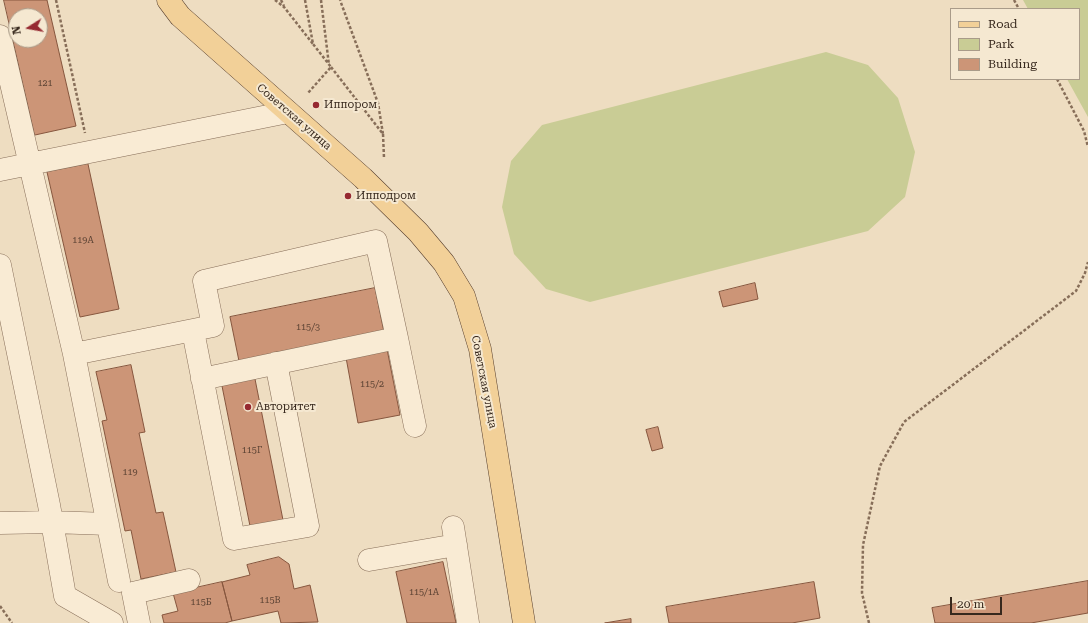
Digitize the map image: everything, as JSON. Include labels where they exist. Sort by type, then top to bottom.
[{"type":"main road","name":"Советская улица","points":[[168,0],[180,16],[363,178],[418,232],[444,263],[464,296],[480,349],[524,623]]},
{"type":"street","points":[[0,36],[74,354],[119,581]]},
{"type":"street","points":[[0,170],[288,112]]},
{"type":"street","points":[[74,354],[213,326],[204,281],[376,241],[415,426]]},
{"type":"street","points":[[0,265],[52,522],[65,596],[112,623]]},
{"type":"street","points":[[193,331],[234,539],[308,526],[276,363]]},
{"type":"street","points":[[202,380],[396,338]]},
{"type":"street","points":[[0,523],[52,522],[108,524]]},
{"type":"street","points":[[369,560],[454,536],[468,623]]},
{"type":"street","points":[[139,623],[133,593],[190,580]]},
{"type":"path","points":[[56,0],[85,133]]},
{"type":"path","points":[[275,0],[284,7],[383,134]]},
{"type":"path","points":[[281,0],[284,7]]},
{"type":"path","points":[[306,0],[313,44]]},
{"type":"path","points":[[308,93],[330,66],[321,0]]},
{"type":"path","points":[[340,0],[378,103],[383,134],[384,158]]},
{"type":"path","points":[[1057,80],[1084,131],[1088,147]]},
{"type":"path","points":[[869,623],[862,593],[863,545],[880,466],[904,422],[1076,291],[1085,273],[1088,262]]},
{"type":"path","points":[[0,606],[12,623]]},
{"type":"green space","points":[[1023,0],[1088,0],[1088,117],[1068,80],[1080,80],[1080,8],[1027,8]]},
{"type":"green space","points":[[826,52],[868,65],[898,98],[915,152],[905,197],[868,231],[590,302],[546,289],[514,254],[502,207],[511,161],[542,125]]},
{"type":"building","points":[[4,0],[47,0],[76,126],[35,135],[15,48],[48,48],[48,8],[8,8],[8,17]]},
{"type":"building","points":[[88,164],[119,309],[80,317],[47,172]]},
{"type":"building","points":[[755,283],[758,299],[723,307],[719,292]]},
{"type":"building","points":[[375,288],[385,337],[240,366],[230,317]]},
{"type":"building","points":[[386,344],[400,415],[358,423],[345,352]]},
{"type":"building","points":[[131,365],[145,432],[139,433],[156,513],[163,512],[176,572],[141,579],[131,530],[125,531],[102,421],[107,420],[96,372]]},
{"type":"building","points":[[254,374],[283,520],[250,526],[221,381]]},
{"type":"building","points":[[658,427],[663,448],[652,451],[646,430]]},
{"type":"building","points":[[279,557],[289,564],[294,589],[310,585],[318,622],[281,623],[278,611],[232,621],[222,582],[250,575],[247,565]]},
{"type":"building","points":[[443,562],[456,623],[407,623],[396,572]]},
{"type":"building","points":[[1088,581],[1088,613],[1031,623],[935,623],[932,608]]},
{"type":"building","points":[[222,582],[232,621],[225,623],[164,623],[162,615],[178,611],[173,593]]},
{"type":"building","points":[[814,582],[820,618],[792,623],[669,623],[666,607]]},
{"type":"building","points":[[631,619],[631,623],[605,623]]},
{"type":"place","name":"Иппором","points":[[316,105]]},
{"type":"place","name":"Ипподром","points":[[348,196]]},
{"type":"place","name":"Авторитет","points":[[248,407]]}]
